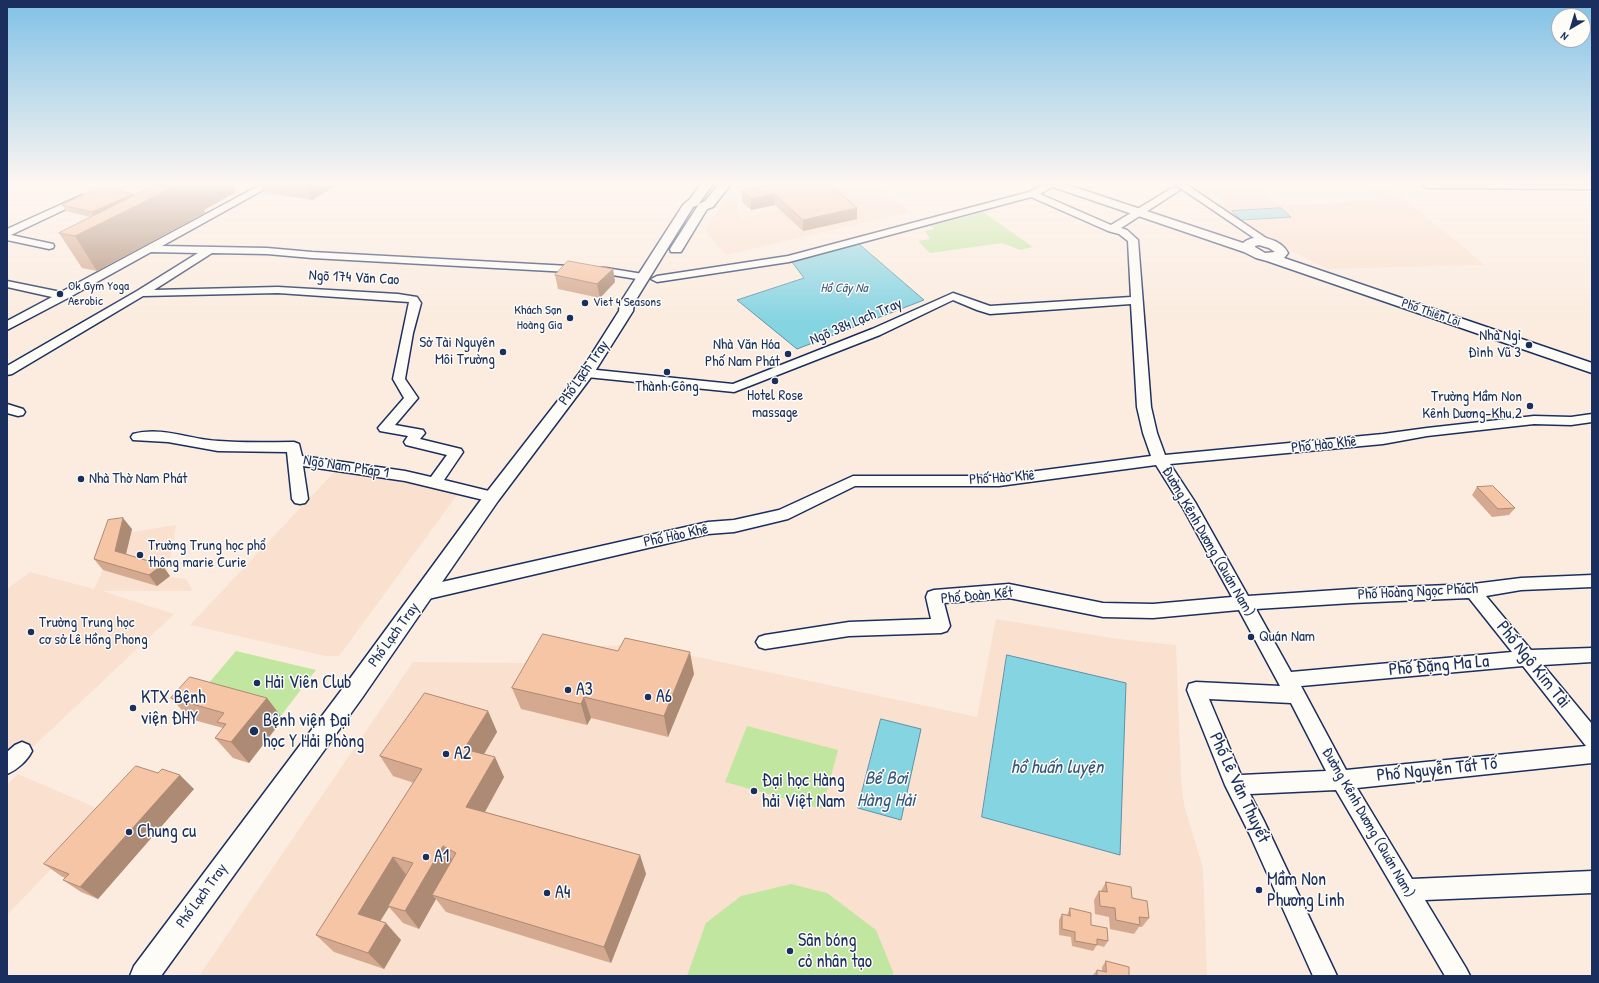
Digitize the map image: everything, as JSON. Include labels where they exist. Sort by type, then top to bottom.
[{"type":"main road","name":"Phố Lạch Tray","points":[[144,976],[424,593],[492,497],[587,373],[626,311],[627,303],[672,231]]},
{"type":"main road","name":"Phố Lạch Tray","points":[[626,311],[640,304],[688,231]]},
{"type":"main road","points":[[1200,231],[1225,239],[1277,246],[1276,254],[1255,254],[1256,244]]},
{"type":"main road","name":"Phố Thiên Lôi","points":[[1276,254],[1592,363]]},
{"type":"main road","name":"Phố Thiên Lôi","points":[[1276,254],[1592,368]]},
{"type":"street","points":[[7,326],[183,231]]},
{"type":"street","points":[[657,279],[788,259],[894,231]]},
{"type":"street","name":"Đường Kênh Dương (Quán Nam)","points":[[1118,231],[1133,240],[1144,408],[1150,433],[1160,460],[1190,506],[1341,780],[1458,976]]},
{"type":"street","points":[[1238,231],[1256,244]]},
{"type":"street","points":[[7,237],[49,246]]},
{"type":"street","points":[[150,249],[266,251],[312,256],[422,260],[606,271],[643,277]]},
{"type":"street","points":[[7,371],[141,293],[210,250]]},
{"type":"street","points":[[9,286],[64,296]]},
{"type":"street","name":"Ngõ 174 Văn Cao","points":[[141,293],[278,290],[413,299],[416,303],[407,333],[399,378],[411,398],[385,428],[418,433],[411,442],[456,452],[434,484]]},
{"type":"street","name":"Ngõ 384 Lạch Tray","points":[[587,373],[734,388],[876,332],[953,296],[981,308],[990,310],[1136,300]]},
{"type":"street","name":"Phố Hào Khê","points":[[424,593],[708,528],[734,526],[783,515],[853,481],[999,481],[1160,460],[1383,438],[1534,420],[1571,421],[1592,418]]},
{"type":"street","name":"Ngõ Nam Pháp 1","points":[[138,437],[168,437],[218,446],[294,447],[297,460],[405,476],[492,497]]},
{"type":"street","points":[[297,460],[300,499]]},
{"type":"street","name":"Phố Hoàng Ngọc Phách","points":[[1244,603],[1352,596],[1473,591],[1521,584],[1592,581]]},
{"type":"street","name":"Phố Đoàn Kết","points":[[765,642],[849,629],[941,626],[934,597],[1009,591],[1103,610],[1153,611],[1244,603]]},
{"type":"street","name":"Phố Ngô Kim Tài","points":[[1473,591],[1592,739]]},
{"type":"street","name":"Phố Đặng Ma La","points":[[1291,687],[1527,658],[1592,655]]},
{"type":"street","name":"Phố Lê Văn Thuyết","points":[[1291,687],[1196,690],[1235,785],[1257,828],[1325,976]]},
{"type":"street","points":[[7,766],[22,751]]},
{"type":"street","name":"Phố Nguyễn Tất Tố","points":[[1235,785],[1341,780],[1592,754]]},
{"type":"street","points":[[1407,890],[1592,882]]},
{"type":"shaded area","points":[[705,231],[829,231],[726,255]]},
{"type":"shaded area","points":[[1255,231],[1443,231],[1485,265],[1327,269]]},
{"type":"shaded area","points":[[337,469],[401,481],[457,495],[339,656],[326,656],[190,625]]},
{"type":"shaded area","points":[[176,525],[167,577],[186,579],[193,591],[102,591],[174,614],[19,760],[7,755],[7,589],[30,572],[94,589],[120,534]]},
{"type":"shaded area","name":"Đại học Hàng hải Việt Nam","points":[[996,619],[1118,639],[1176,645],[1181,777],[1184,805],[1203,868],[1207,976],[199,976],[413,662],[524,663],[538,647],[642,645],[977,717]]},
{"type":"shaded area","points":[[18,774],[106,812],[7,915],[7,785]]},
{"type":"green space","points":[[925,231],[1010,231],[1033,247],[1020,250],[1002,243],[930,253],[918,241],[930,239]]},
{"type":"green space","name":"Hải Viên Club","points":[[236,651],[316,670],[280,717],[197,697]]},
{"type":"green space","points":[[747,726],[838,750],[822,809],[725,782]]},
{"type":"green space","name":"Sân bóng cỏ nhân tạo","points":[[791,884],[827,893],[876,930],[893,972],[893,976],[687,976],[706,923],[741,896]]},
{"type":"water","name":"Hồ Cây Na","points":[[859,244],[924,300],[797,349],[737,300],[804,278],[792,262]]},
{"type":"water","name":"hồ huấn luyện","points":[[1007,655],[1126,683],[1120,855],[982,817]]},
{"type":"water","name":"Bể Bơi Hàng Hải","points":[[881,719],[921,729],[901,820],[858,808]]},
{"type":"building","points":[[63,231],[85,231],[75,236],[59,233]]},
{"type":"building","points":[[568,261],[613,269],[597,284],[555,275]]},
{"type":"building","points":[[1493,486],[1515,508],[1498,509],[1477,487]]},
{"type":"building","points":[[123,518],[115,551],[162,565],[149,575],[94,559],[108,520]]},
{"type":"building","points":[[543,634],[618,651],[625,638],[690,652],[664,716],[584,697],[581,704],[512,688]]},
{"type":"building","points":[[190,677],[267,698],[231,742],[215,738],[226,724],[217,722],[224,713],[171,698]]},
{"type":"building","points":[[425,693],[488,711],[464,749],[495,757],[466,807],[640,855],[604,947],[432,895],[456,853],[443,846],[405,911],[388,906],[413,863],[393,857],[358,914],[386,923],[368,953],[316,935],[422,769],[380,756]]},
{"type":"building","points":[[136,766],[158,773],[162,769],[180,775],[80,887],[63,880],[69,874],[44,864]]},
{"type":"building","points":[[1106,882],[1131,887],[1132,898],[1147,901],[1149,918],[1139,917],[1140,925],[1116,920],[1115,908],[1100,906],[1099,891],[1107,892]]},
{"type":"building","points":[[1070,908],[1091,913],[1091,925],[1107,928],[1108,941],[1097,939],[1097,945],[1075,941],[1075,932],[1062,929],[1062,914],[1070,916]]},
{"type":"building","points":[[1106,961],[1129,967],[1129,976],[1097,976],[1097,970],[1106,972]]},
{"type":"place","name":"Ok Gym Yoga Aerobic","points":[[60,294]]},
{"type":"place","name":"Viet 4 Seasons","points":[[585,303]]},
{"type":"place","name":"Khách Sạn Hoàng Gia","points":[[570,318]]},
{"type":"place","name":"Nhà Ngỉ Đình Vũ 3","points":[[1529,345]]},
{"type":"place","name":"Sở Tài Nguyên Môi Trường","points":[[503,352]]},
{"type":"place","name":"Nhà Văn Hóa Phố Nam Phát","points":[[788,354]]},
{"type":"place","name":"Thành Công","points":[[667,372]]},
{"type":"place","name":"Hotel Rose massage","points":[[775,381]]},
{"type":"place","name":"Trường Mầm Non Kênh Dương-Khu 2","points":[[1530,406]]},
{"type":"place","name":"Nhà Thờ Nam Phát","points":[[81,479]]},
{"type":"place","name":"Trường Trung học phổ thông marie Curie","points":[[140,555]]},
{"type":"place","name":"Trường Trung học cơ sở Lê Hồng Phong","points":[[31,632]]},
{"type":"place","name":"Quán Nam","points":[[1251,637]]},
{"type":"place","name":"Hải Viên Club","points":[[257,683]]},
{"type":"place","name":"A3","points":[[568,690]]},
{"type":"place","name":"A6","points":[[648,697]]},
{"type":"place","name":"KTX Bệnh viện ĐHY","points":[[133,708]]},
{"type":"place","name":"Bệnh viện Đại học Y Hải Phòng","points":[[254,731]]},
{"type":"place","name":"A2","points":[[446,754]]},
{"type":"place","name":"Đại học Hàng hải Việt Nam","points":[[754,791]]},
{"type":"place","name":"Chung cu","points":[[129,832]]},
{"type":"place","name":"A1","points":[[426,857]]},
{"type":"place","name":"Mầm Non Phương Linh","points":[[1259,890]]},
{"type":"place","name":"A4","points":[[547,893]]},
{"type":"place","name":"Sân bóng cỏ nhân tạo","points":[[790,951]]}]
